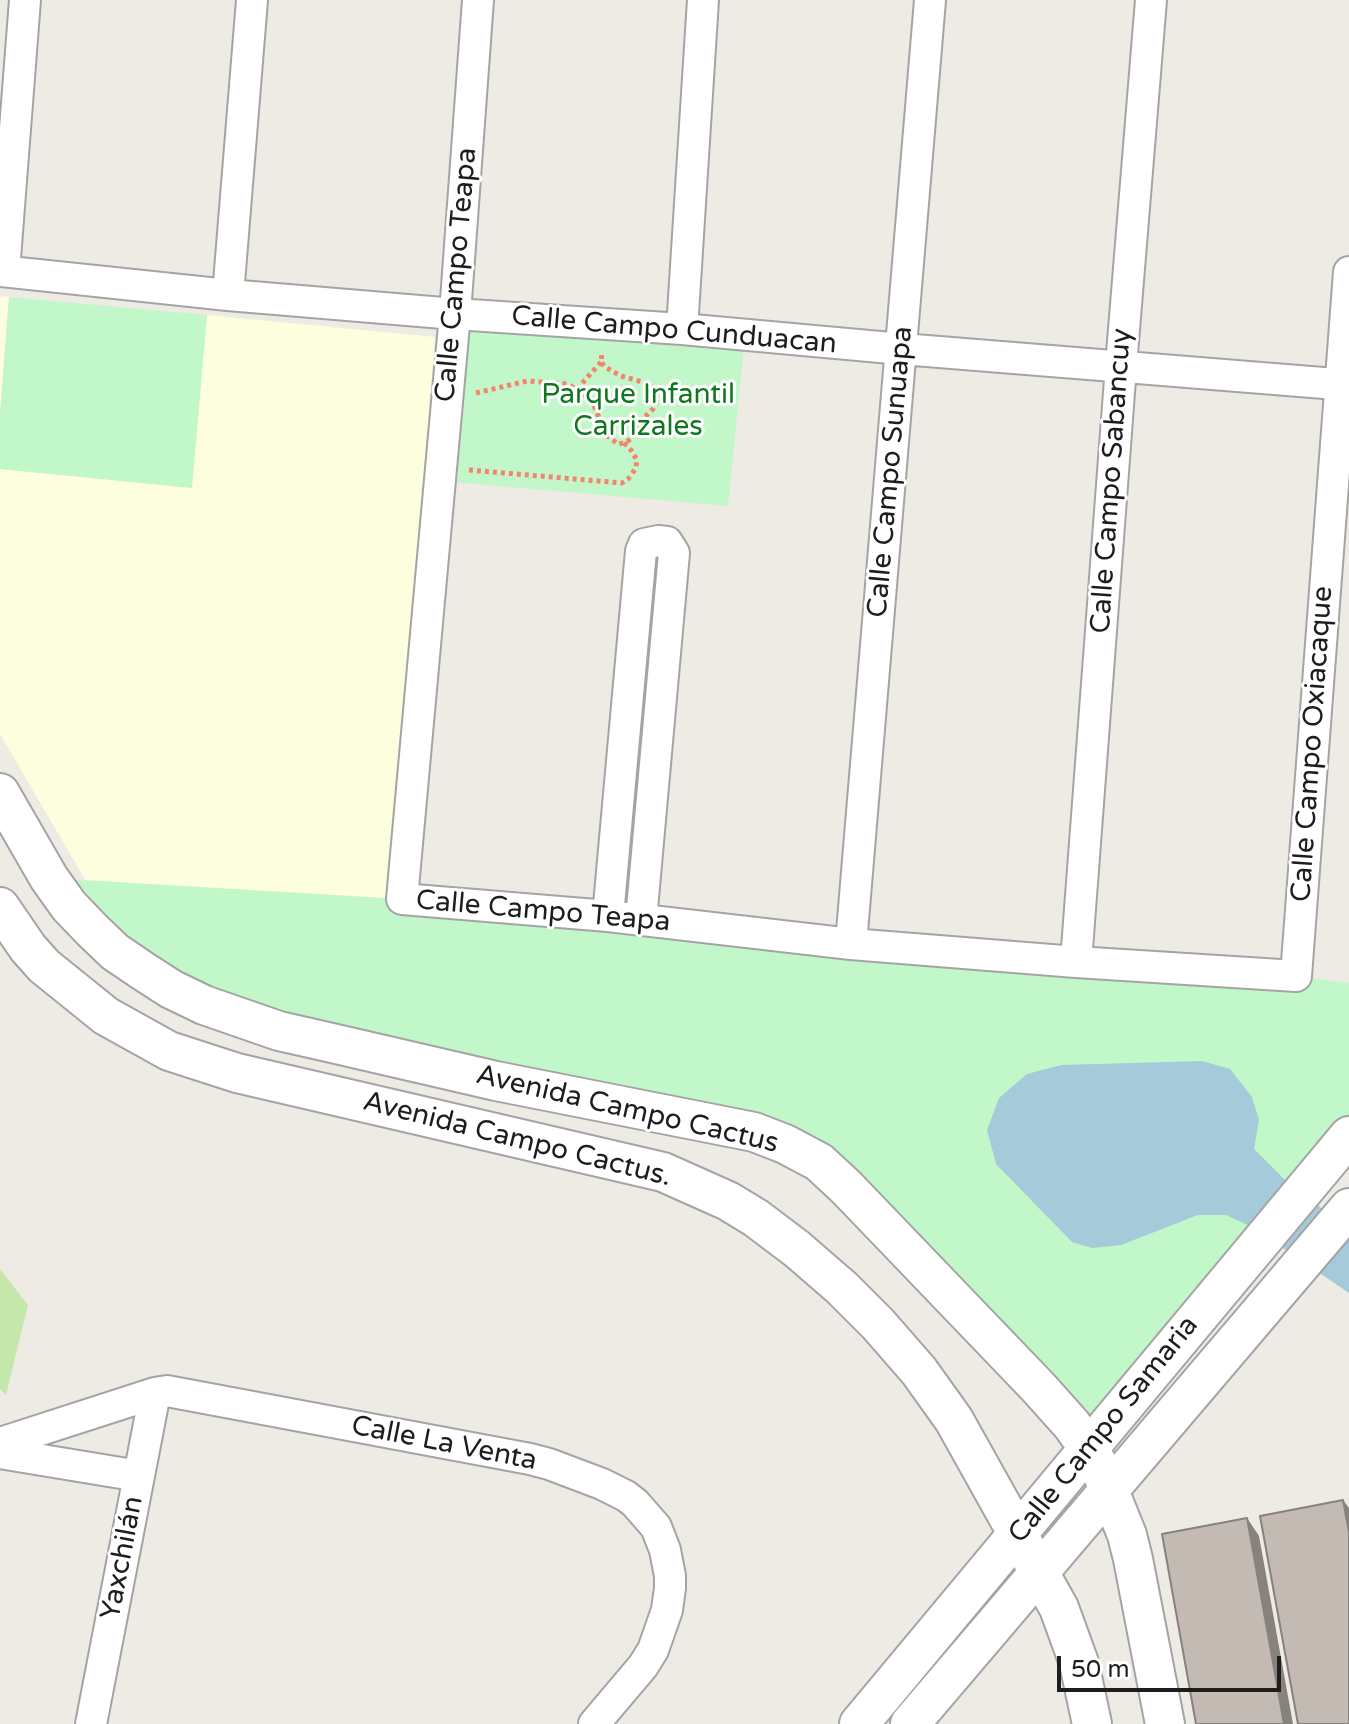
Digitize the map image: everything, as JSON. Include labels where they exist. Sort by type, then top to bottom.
[{"type":"street","points":[[2,271],[25,0]]},
{"type":"street","points":[[228,295],[252,0]]},
{"type":"street","name":"Calle Campo Teapa","points":[[478,0],[455,314],[402,899],[608,916],[851,944],[1296,976]]},
{"type":"street","points":[[682,329],[703,0]]},
{"type":"street","name":"Calle Campo Sunuapa","points":[[851,944],[930,0]]},
{"type":"street","name":"Calle Campo Sabancuy","points":[[1076,962],[1151,0]]},
{"type":"street","name":"Calle Campo Cunduacan","points":[[2,271],[228,295],[682,329],[1344,385]]},
{"type":"street","name":"Calle Campo Oxiacaque","points":[[1296,976],[1344,385],[1349,272]]},
{"type":"street","points":[[608,916],[641,551],[644,544],[667,542],[674,553],[641,920]]},
{"type":"street","name":"Avenida Campo Cactus","points":[[0,793],[49,878],[69,906],[92,930],[115,952],[143,971],[204,1005],[279,1031],[496,1081],[754,1132],[819,1162],[1038,1387],[1088,1448],[1100,1468],[1127,1535],[1165,1724]]},
{"type":"street","name":"Avenida Campo Cactus.","points":[[0,908],[44,966],[106,1016],[169,1051],[237,1073],[647,1168],[728,1201],[756,1218],[842,1288],[878,1324],[909,1359],[954,1420],[1059,1608],[1074,1646],[1092,1724]]},
{"type":"street","name":"Calle Campo Samaria","points":[[859,1724],[1349,1136]]},
{"type":"street","name":"Calle Campo Samaria","points":[[910,1724],[1349,1208]]},
{"type":"street","name":"Calle La Venta","points":[[0,1443],[167,1391],[530,1459],[582,1475],[626,1496],[651,1519],[663,1542],[670,1576],[667,1610],[648,1659],[594,1724]]},
{"type":"street","name":"Yaxchilán","points":[[91,1724],[155,1393]]},
{"type":"street","points":[[0,1453],[139,1476]]},
{"type":"path","points":[[577,389],[601,362],[604,324]]},
{"type":"path","points":[[473,396],[478,391],[527,381],[568,384],[593,403],[606,435],[618,444],[624,443],[633,438],[640,422],[653,409],[656,395],[650,384],[621,376],[601,362]]},
{"type":"path","points":[[465,463],[465,468],[470,471],[622,483],[632,474],[637,460],[624,443]]},
{"type":"shaded area","points":[[0,296],[9,297],[0,415]]},
{"type":"shaded area","points":[[207,315],[435,337],[388,908],[94,895],[0,734],[0,469],[191,487]]},
{"type":"green space","points":[[9,297],[207,315],[192,488],[0,469],[0,415]]},
{"type":"green space","name":"Parque Infantil Carrizales","points":[[455,314],[745,335],[728,506],[440,481]]},
{"type":"green space","points":[[49,878],[402,899],[1349,983],[1349,1137],[1088,1448],[819,1162],[204,1005]]},
{"type":"green space","points":[[0,1269],[28,1305],[6,1395],[0,1389]]},
{"type":"water","points":[[1202,1061],[1230,1069],[1252,1097],[1259,1120],[1254,1149],[1286,1181],[1349,1229],[1349,1293],[1252,1227],[1226,1215],[1198,1215],[1121,1245],[1092,1248],[1072,1242],[996,1164],[987,1130],[999,1098],[1027,1074],[1061,1065]]},
{"type":"building","points":[[1343,1500],[1349,1532],[1349,1724],[1298,1724],[1260,1516]]},
{"type":"building","points":[[1247,1518],[1284,1724],[1196,1724],[1162,1534]]}]
